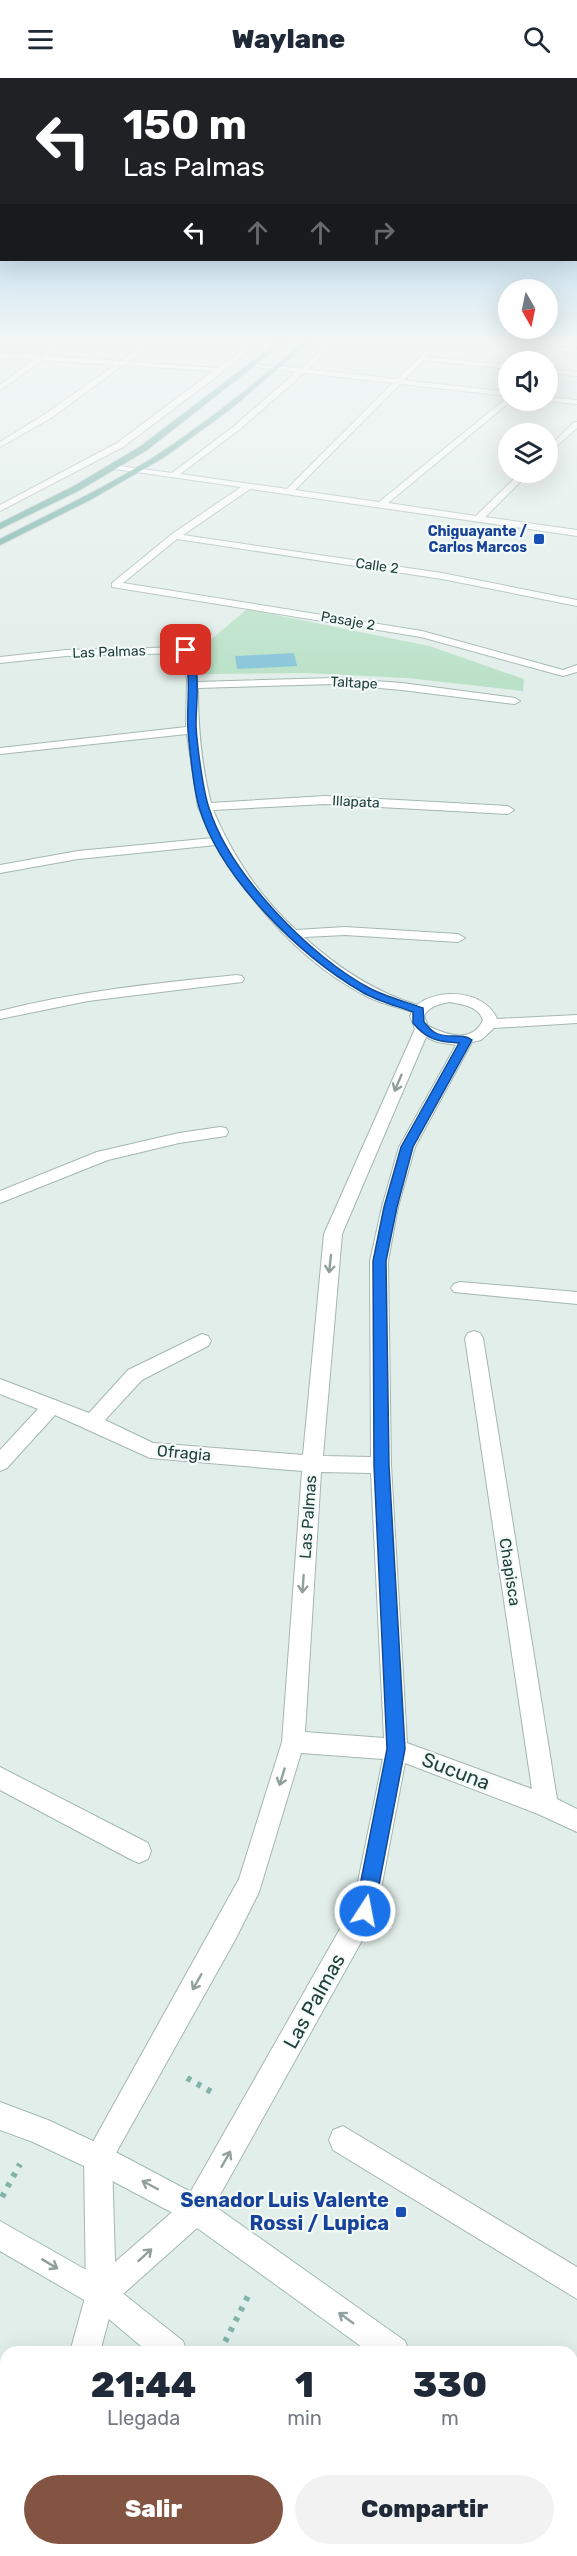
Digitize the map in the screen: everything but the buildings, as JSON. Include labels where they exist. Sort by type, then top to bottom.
[{"type":"main road","points":[[0,526],[131,457]]},
{"type":"main road","points":[[0,542],[136,471],[157,457]]},
{"type":"street","points":[[0,508],[98,457]]},
{"type":"street","points":[[172,476],[202,457]]},
{"type":"street","points":[[289,492],[324,457]]},
{"type":"street","points":[[381,505],[437,457]]},
{"type":"street","points":[[115,467],[577,533]]},
{"type":"street","points":[[478,519],[515,483]]},
{"type":"street","points":[[176,536],[247,487]]},
{"type":"street","name":"Pasaje 2","points":[[176,536],[115,585],[422,634],[563,673],[577,668]]},
{"type":"street","name":"Calle 2","points":[[176,536],[442,576],[577,603]]},
{"type":"street","name":"Las Palmas","points":[[0,660],[66,653],[186,650],[192,666],[192,730],[204,807],[219,841],[250,891],[293,934],[332,968],[368,992],[420,1020],[441,1039],[466,1040],[407,1147],[380,1261],[381,1465],[396,1749],[365,1911],[196,2210],[101,2294]]},
{"type":"street","name":"Taltape","points":[[192,685],[332,681],[412,687],[515,701]]},
{"type":"street","points":[[0,751],[192,730]]},
{"type":"street","name":"Illapata","points":[[204,807],[325,800],[508,810]]},
{"type":"street","points":[[0,869],[78,855],[219,841]]},
{"type":"street","points":[[293,934],[345,931],[458,938]]},
{"type":"street","points":[[0,1016],[38,1005],[115,992],[237,979]]},
{"type":"street","points":[[420,1020],[426,1004],[437,1000],[463,999],[485,1009],[491,1016],[492,1024]]},
{"type":"street","points":[[466,1040],[483,1034],[492,1024],[577,1019]]},
{"type":"street","name":"Las Palmas","points":[[98,2158],[226,1931],[250,1883],[292,1742],[312,1464],[333,1234],[420,1020]]},
{"type":"street","points":[[0,1197],[103,1156],[179,1138],[220,1132]]},
{"type":"street","points":[[460,1288],[577,1298]]},
{"type":"street","name":"Chapisca","points":[[474,1338],[546,1806]]},
{"type":"street","points":[[92,1422],[135,1375],[202,1341]]},
{"type":"street","name":"Ofragia","points":[[0,1386],[50,1408],[92,1422],[150,1450],[312,1464],[381,1465]]},
{"type":"street","points":[[0,1462],[50,1408]]},
{"type":"street","name":"Sucuna","points":[[292,1742],[396,1749],[546,1806],[577,1821]]},
{"type":"street","points":[[0,1778],[139,1851]]},
{"type":"street","points":[[0,2116],[38,2130],[98,2158],[196,2210],[386,2346]]},
{"type":"street","points":[[343,2140],[577,2284]]},
{"type":"street","points":[[87,2346],[101,2294],[98,2158]]},
{"type":"street","points":[[0,2235],[101,2294],[165,2346]]},
{"type":"path","points":[[154,2058],[250,2116]]},
{"type":"path","points":[[223,2346],[267,2261]]},
{"type":"green space","points":[[247,609],[429,646],[524,679],[523,691],[407,678],[307,673],[204,674],[207,643]]},
{"type":"water","points":[[294,653],[297,666],[237,669],[235,656]]},
{"type":"place","name":"Chiguayante / Carlos Marcos","points":[[539,539]]},
{"type":"place","name":"Senador Luis Valente Rossi / Lupica","points":[[401,2212]]},
{"type":"route","points":[[186,650],[192,666],[192,730],[204,807],[219,841],[250,891],[293,934],[332,968],[368,992],[419,1010],[418,1023],[430,1035],[453,1041],[466,1040],[407,1147],[390,1207],[380,1261],[381,1465],[396,1749],[365,1911]]}]
